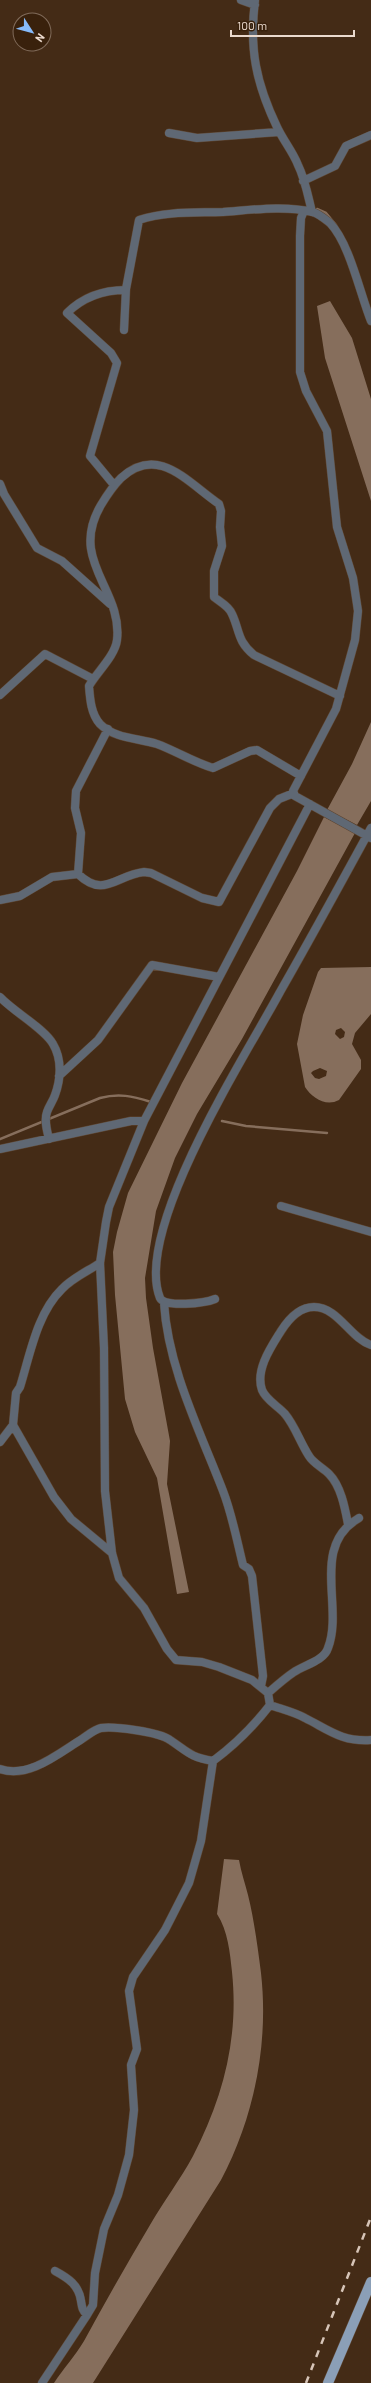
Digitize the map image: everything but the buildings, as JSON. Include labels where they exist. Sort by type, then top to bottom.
[{"type":"main road","points":[[328,2383],[371,2282]]},
{"type":"street","points":[[241,0],[255,3],[254,63],[257,79],[279,132],[298,164],[303,182],[308,212]]},
{"type":"street","points":[[169,133],[196,138],[279,132]]},
{"type":"street","points":[[303,182],[335,166],[346,146],[371,135]]},
{"type":"street","points":[[124,330],[126,290],[139,220],[155,214],[177,212],[283,209],[308,212],[330,224],[336,232],[349,258],[371,321]]},
{"type":"street","points":[[0,900],[20,896],[52,877],[78,874],[91,884],[103,886],[140,872],[150,873],[202,898],[219,902],[270,808],[279,799],[294,793],[301,776],[331,721],[340,696],[355,640],[357,598],[350,564],[337,527],[327,431],[306,391],[300,372],[300,236],[301,218],[308,212]]},
{"type":"street","points":[[114,485],[90,456],[110,394],[117,363],[111,353],[67,313],[75,305],[100,292],[126,290]]},
{"type":"street","points":[[301,776],[257,750],[250,751],[213,768],[156,744],[124,737],[100,724],[94,714],[89,686],[115,648],[116,629],[112,605],[91,554],[89,540],[94,518],[114,485],[133,468],[142,464],[161,464],[219,504],[222,511],[220,527],[222,546],[214,571],[214,597],[228,608],[232,614],[238,633],[245,647],[254,654],[340,696]]},
{"type":"street","points":[[0,484],[4,494],[37,548],[62,561],[112,605]]},
{"type":"street","points":[[0,695],[46,654],[93,679]]},
{"type":"street","points":[[78,874],[81,833],[74,808],[76,790],[108,729]]},
{"type":"street","points":[[262,1686],[263,1676],[252,1576],[249,1569],[243,1565],[223,1492],[200,1434],[175,1362],[169,1342],[164,1303],[160,1298],[155,1282],[157,1257],[174,1195],[218,1103],[368,834],[310,804],[294,793]]},
{"type":"street","points":[[42,2383],[93,2305],[95,2273],[104,2229],[118,2195],[130,2155],[134,2110],[131,2065],[137,2049],[129,1991],[133,1977],[165,1930],[189,1883],[202,1841],[213,1761],[238,1742],[253,1727],[270,1705],[268,1693],[262,1686],[252,1680],[202,1662],[176,1660],[167,1649],[144,1608],[119,1578],[112,1553],[105,1491],[104,1348],[100,1263],[109,1207],[144,1121],[156,1102],[310,804]]},
{"type":"street","points":[[59,1076],[98,1040],[152,965],[220,977]]},
{"type":"street","points":[[0,997],[53,1044],[57,1054],[59,1076],[56,1095],[46,1113],[46,1130],[49,1139]]},
{"type":"street","points":[[0,1149],[131,1121],[144,1121]]},
{"type":"street","points":[[281,1206],[371,1232]]},
{"type":"street","points":[[0,1442],[13,1425],[16,1393],[20,1387],[43,1317],[51,1301],[63,1287],[100,1263]]},
{"type":"street","points":[[164,1303],[206,1303],[215,1299]]},
{"type":"street","points":[[348,1524],[337,1486],[332,1477],[310,1458],[284,1413],[267,1397],[262,1389],[261,1376],[266,1355],[289,1319],[302,1310],[314,1307],[332,1314],[359,1339],[371,1345]]},
{"type":"street","points":[[13,1425],[54,1498],[71,1519],[112,1553]]},
{"type":"street","points":[[268,1693],[294,1671],[321,1657],[328,1649],[331,1635],[332,1554],[348,1524],[359,1518]]},
{"type":"street","points":[[270,1705],[303,1716],[341,1738],[356,1741],[371,1740]]},
{"type":"street","points":[[0,1770],[11,1773],[24,1771],[43,1763],[100,1728],[155,1734],[169,1739],[181,1750],[199,1758],[213,1761]]},
{"type":"street","points":[[55,2271],[75,2284],[79,2292],[82,2310],[86,2315]]},
{"type":"shaded area","points":[[330,301],[352,338],[371,399],[371,501],[325,358],[317,306]]},
{"type":"shaded area","points":[[371,722],[371,801],[357,825],[327,810],[352,764]]},
{"type":"shaded area","points":[[324,817],[355,833],[242,1039],[197,1114],[175,1158],[156,1211],[145,1278],[146,1298],[153,1348],[170,1441],[167,1484],[189,1592],[177,1594],[157,1478],[135,1432],[125,1399],[115,1295],[113,1252],[128,1193],[182,1083],[297,871]]},
{"type":"shaded area","points":[[371,967],[371,1014],[355,1033],[352,1044],[361,1060],[361,1069],[339,1100],[334,1102],[324,1102],[315,1098],[305,1087],[297,1044],[303,1015],[318,972],[321,968]],"holes":[[[341,1028],[345,1032],[344,1037],[340,1039],[335,1034],[336,1030]],[[320,1068],[327,1071],[326,1076],[319,1079],[315,1078],[311,1073]]]},
{"type":"shaded area","points":[[224,1859],[239,1860],[254,1924],[263,2000],[261,2053],[250,2106],[242,2131],[233,2156],[221,2180],[93,2383],[54,2383],[84,2341],[155,2216],[188,2165],[204,2134],[213,2112],[231,2044],[233,2020],[234,1996],[228,1942],[224,1928],[217,1914]]},
{"type":"waterway","points":[[317,209],[326,213],[336,225]]},
{"type":"waterway","points":[[0,1139],[107,1096],[126,1096],[151,1102]]},
{"type":"waterway","points":[[222,1121],[246,1126],[327,1133]]},
{"type":"railway","points":[[306,2383],[371,2217]]}]
